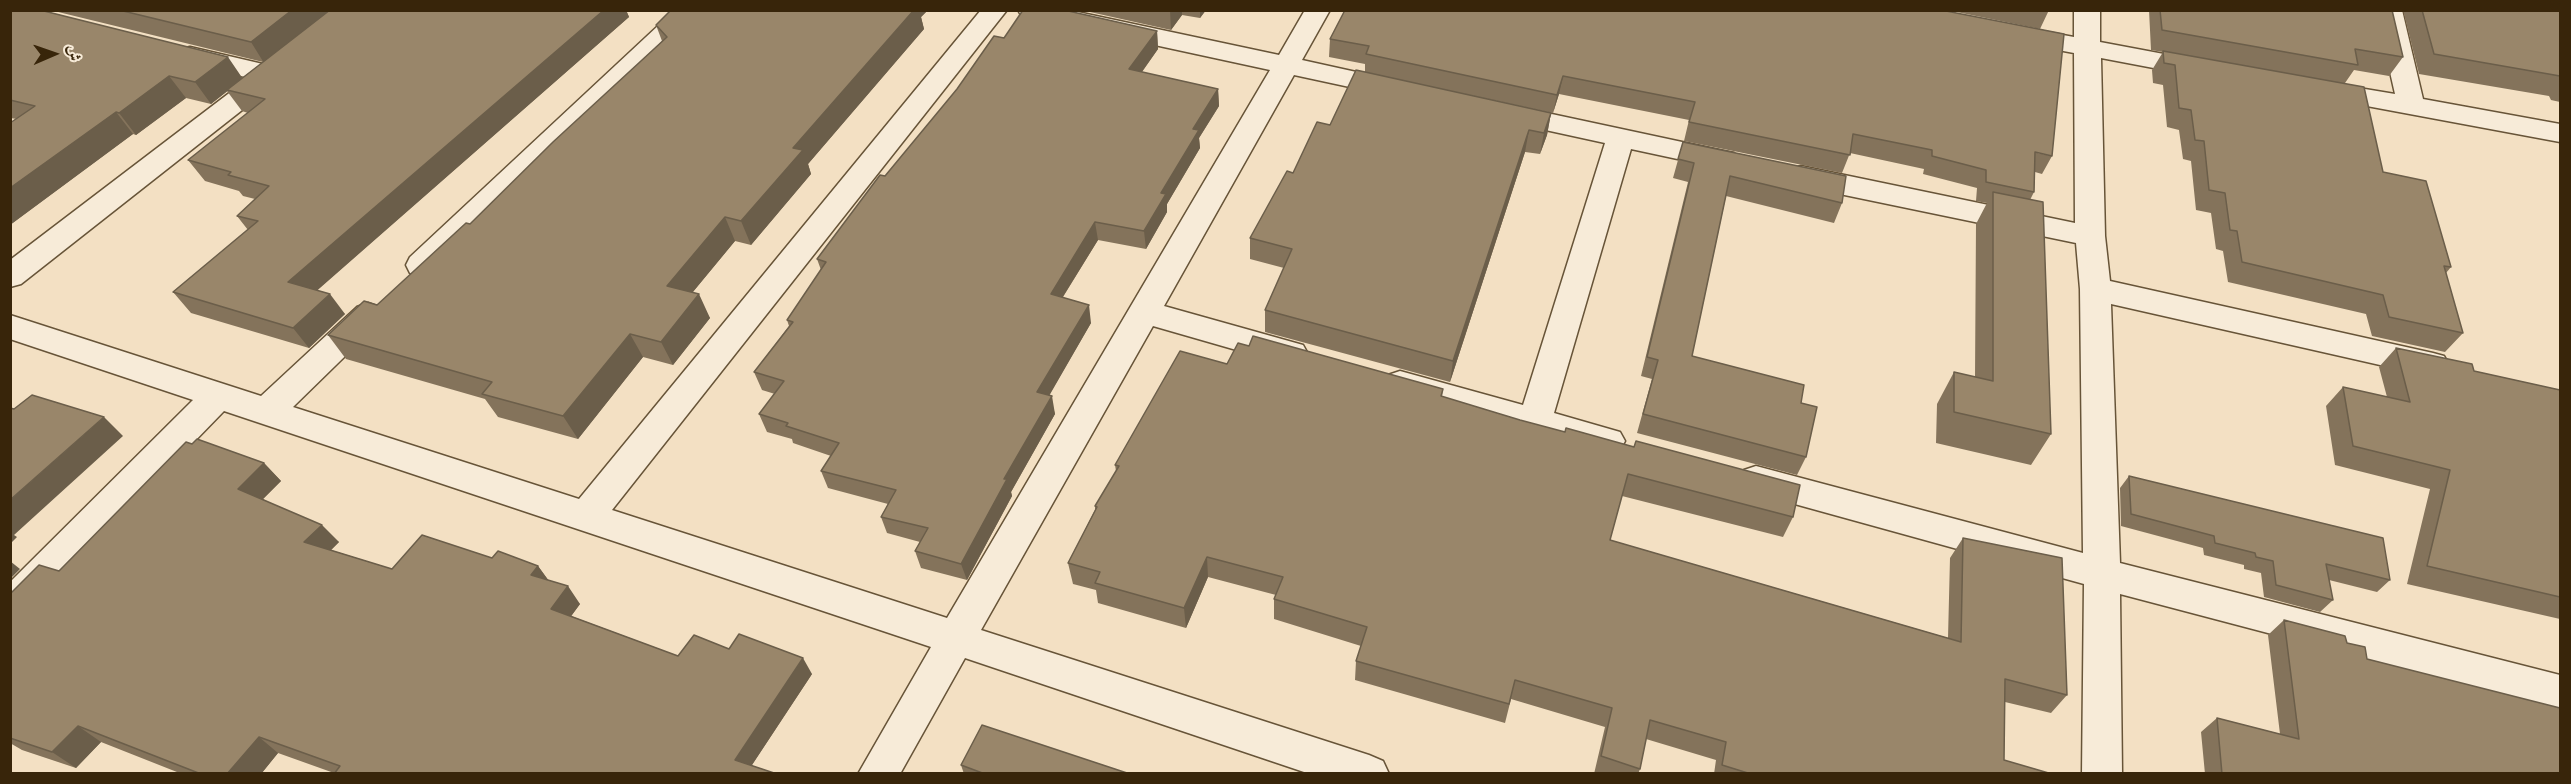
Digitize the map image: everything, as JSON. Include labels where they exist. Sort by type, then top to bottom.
[{"type":"street","points":[[267,411],[690,10]]},
{"type":"street","points":[[586,516],[995,10]]},
{"type":"street","points":[[1030,10],[1425,95]]},
{"type":"street","points":[[878,774],[1318,10]]},
{"type":"street","points":[[2086,10],[2090,236],[2095,289],[2102,574],[2102,774]]},
{"type":"street","points":[[2389,10],[2411,106]]},
{"type":"street","points":[[1996,31],[2227,73]]},
{"type":"street","points":[[10,276],[279,68],[165,49]]},
{"type":"street","points":[[2296,85],[2560,133]]},
{"type":"street","points":[[1482,108],[2090,236]]},
{"type":"street","points":[[1535,421],[1620,138]]},
{"type":"street","points":[[2095,289],[2456,370]]},
{"type":"street","points":[[1144,312],[1320,362]]},
{"type":"street","points":[[10,327],[1370,774]]},
{"type":"street","points":[[1375,378],[1639,449]]},
{"type":"street","points":[[10,607],[219,395]]},
{"type":"street","points":[[1720,471],[2102,574],[2560,693]]},
{"type":"building","points":[[10,10],[40,10],[228,57],[195,82],[169,76],[10,188],[10,123],[35,106],[10,100]]},
{"type":"building","points":[[119,10],[292,10],[251,42]]},
{"type":"building","points":[[330,10],[604,10],[288,282],[330,294],[293,328],[173,292],[258,221],[237,216],[269,186],[228,175],[231,172],[188,160],[265,99],[227,90]]},
{"type":"building","points":[[671,10],[914,10],[793,148],[803,150],[741,221],[725,217],[667,286],[699,294],[661,342],[630,334],[563,416],[482,394],[492,382],[328,335],[364,301],[377,305],[466,223],[470,224],[553,142],[667,37],[656,25]]},
{"type":"building","points":[[1023,10],[1064,10],[1157,31],[1129,69],[1218,89],[1193,129],[1199,130],[1161,193],[1166,194],[1144,231],[1095,222],[1051,294],[1089,305],[1037,392],[1052,396],[1004,479],[1007,479],[961,564],[915,551],[928,528],[881,517],[896,490],[821,471],[839,443],[786,426],[788,423],[759,414],[784,381],[754,372],[793,322],[787,320],[826,262],[817,259],[880,175],[885,176],[957,89],[994,36],[1004,38]]},
{"type":"building","points":[[1345,10],[1941,10],[2064,34],[2052,156],[2035,152],[2034,192],[1986,182],[1986,170],[1932,156],[1932,150],[1853,134],[1850,155],[1689,122],[1695,102],[1563,76],[1557,95],[1366,54],[1369,46],[1330,39]]},
{"type":"building","points":[[2160,10],[2392,10],[2403,57],[2355,49],[2358,65],[2162,30]]},
{"type":"building","points":[[2422,10],[2560,10],[2560,76],[2434,54]]},
{"type":"building","points":[[2163,51],[2364,87],[2383,172],[2426,181],[2451,267],[2444,266],[2463,333],[2389,317],[2383,295],[2242,262],[2237,231],[2230,230],[2225,193],[2209,190],[2204,141],[2195,140],[2191,110],[2179,108],[2175,65],[2164,63]]},
{"type":"building","points":[[1356,70],[1551,113],[1544,133],[1529,130],[1453,361],[1265,310],[1292,249],[1250,238],[1287,171],[1293,173],[1317,122],[1330,125]]},
{"type":"building","points":[[1683,142],[1846,176],[1842,203],[1730,176],[1692,356],[1804,385],[1801,403],[1817,407],[1806,457],[1643,414],[1658,360],[1647,357],[1694,163],[1678,159]]},
{"type":"building","points":[[1993,192],[2043,202],[2051,434],[1954,412],[1954,372],[1993,381]]},
{"type":"building","points":[[1253,336],[1443,389],[1441,396],[1520,420],[1565,432],[1566,428],[1634,447],[1636,441],[1800,485],[1793,517],[1628,474],[1610,540],[1961,642],[1963,538],[2062,558],[2067,695],[2005,679],[2004,760],[2052,774],[1751,774],[1722,765],[1726,742],[1650,720],[1640,769],[1601,756],[1612,708],[1515,680],[1509,704],[1356,661],[1367,627],[1274,599],[1283,577],[1207,557],[1184,608],[1095,583],[1100,572],[1068,563],[1097,507],[1095,506],[1119,466],[1115,465],[1180,351],[1227,364],[1238,343],[1249,346]]},
{"type":"building","points":[[2396,348],[2472,364],[2474,371],[2560,390],[2560,597],[2427,566],[2450,470],[2353,446],[2343,387],[2410,402]]},
{"type":"building","points":[[32,395],[104,417],[10,500],[10,408],[14,409]]},
{"type":"building","points":[[197,439],[264,463],[238,489],[322,525],[304,542],[392,569],[422,535],[492,558],[498,551],[538,566],[531,575],[568,586],[551,609],[678,656],[694,635],[729,649],[739,634],[803,658],[735,760],[777,774],[334,774],[340,766],[259,737],[227,774],[201,774],[78,726],[52,752],[10,738],[10,594],[39,565],[59,571],[186,442],[192,444]]},
{"type":"building","points":[[2129,476],[2383,538],[2390,580],[2326,564],[2333,600],[2276,585],[2273,561],[2256,557],[2255,553],[2215,543],[2214,536],[2131,514]]},
{"type":"building","points":[[2284,620],[2345,636],[2347,643],[2365,647],[2367,659],[2560,708],[2560,774],[2222,774],[2217,718],[2299,739]]},
{"type":"building","points":[[982,725],[1130,774],[985,774],[961,765]]}]
